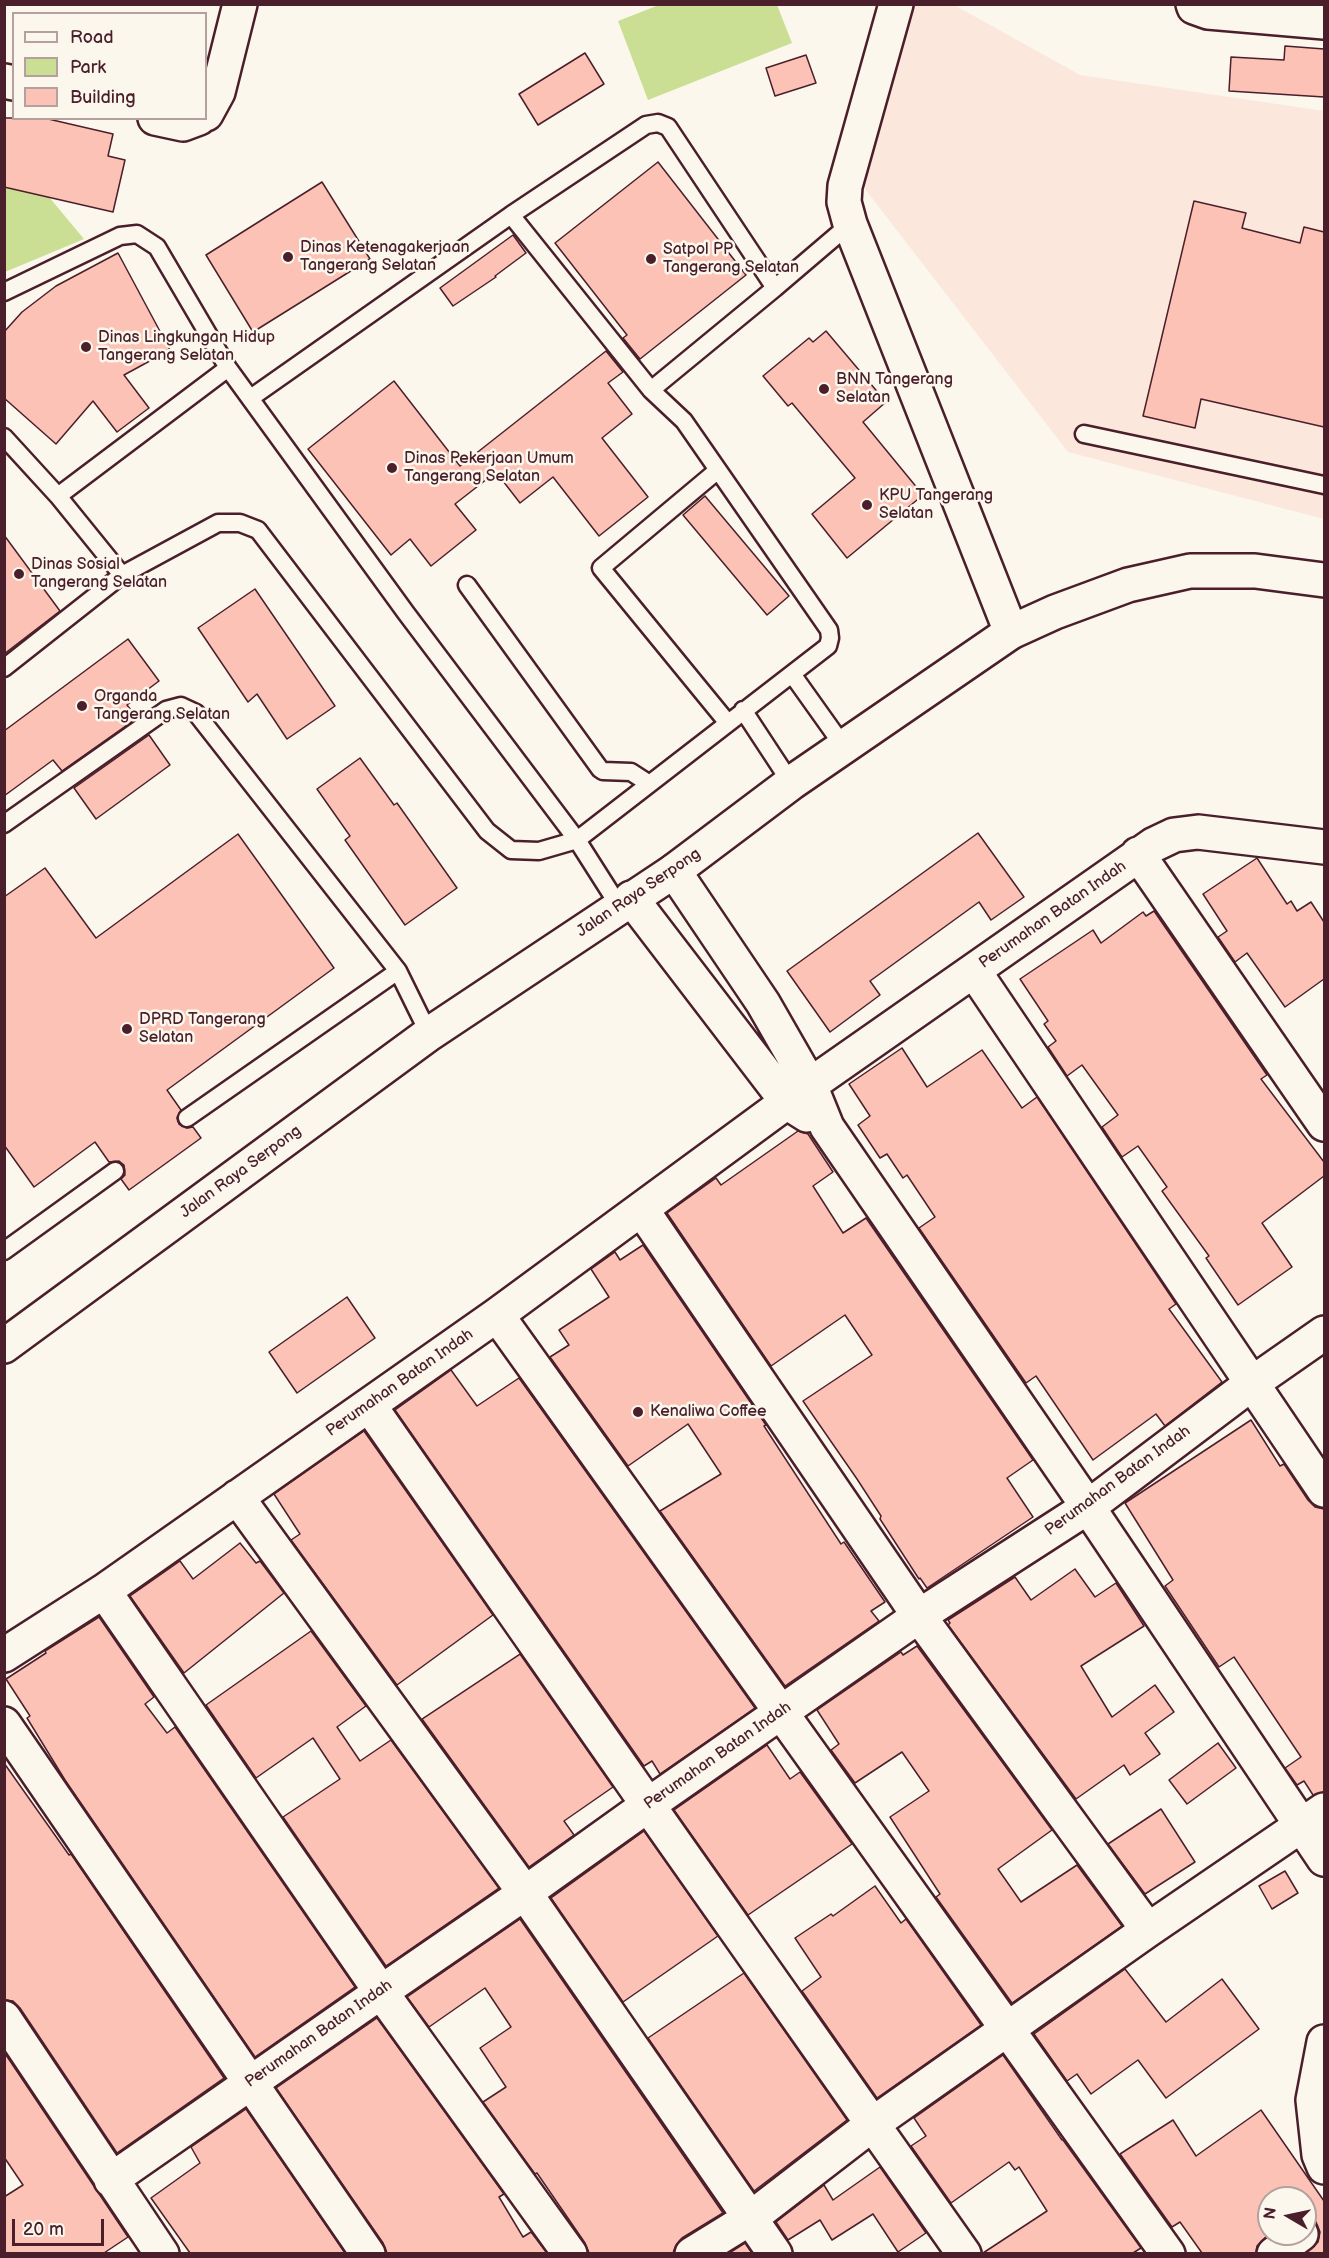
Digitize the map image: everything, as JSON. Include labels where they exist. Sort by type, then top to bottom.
[{"type":"street","points":[[207,112],[218,92],[240,4]]},
{"type":"street","points":[[896,4],[845,186],[844,202],[850,224],[1011,632]]},
{"type":"street","points":[[1193,4],[1194,7],[1208,12],[1324,22]]},
{"type":"street","points":[[164,120],[183,124],[194,120]]},
{"type":"street","name":"Jalan Raya Serpong","points":[[8,1334],[429,1034],[674,871],[791,783],[1011,632],[1055,612],[1128,585],[1190,571],[1255,571],[1324,580]]},
{"type":"street","name":"Perumahan Batan Indah","points":[[4,1654],[104,1591],[497,1315],[799,1094],[1138,854],[1174,835],[1198,832],[1324,847]]},
{"type":"street","points":[[1138,854],[1324,1124]]},
{"type":"street","points":[[674,871],[763,1003],[799,1094]]},
{"type":"street","points":[[625,902],[827,1127],[1088,1507],[1314,1818],[1324,1859]]},
{"type":"street","points":[[974,971],[1324,1490]]},
{"type":"street","points":[[642,1210],[919,1616],[1148,1930]]},
{"type":"street","points":[[497,1315],[1168,2253]]},
{"type":"street","name":"Perumahan Batan Indah","points":[[111,2180],[919,1616],[1088,1507],[1251,1384],[1324,1333]]},
{"type":"street","points":[[369,1405],[964,2253]]},
{"type":"street","points":[[237,1497],[525,1893],[775,2253]]},
{"type":"street","points":[[104,1591],[381,1992],[570,2253]]},
{"type":"street","points":[[4,1724],[368,2253]]},
{"type":"street","points":[[692,2253],[752,2217],[874,2123],[1148,1930],[1314,1818]]},
{"type":"street","points":[[4,2018],[162,2253]]},
{"type":"street","points":[[1324,2042],[1312,2100],[1319,2155],[1324,2167]]},
{"type":"lane","points":[[252,398],[511,215],[646,125],[658,123],[668,127],[775,288]]},
{"type":"lane","points":[[4,668],[122,575],[218,523],[240,523],[258,530],[487,831],[511,850],[539,851],[577,840],[601,823],[726,722],[828,646],[829,630],[684,422],[651,390],[511,215]]},
{"type":"lane","points":[[651,390],[850,224]]},
{"type":"lane","points":[[4,292],[120,236],[137,234],[157,247],[228,368],[406,613],[625,902]]},
{"type":"lane","points":[[58,496],[228,368]]},
{"type":"lane","points":[[1084,434],[1324,485]]},
{"type":"lane","points":[[4,436],[58,496],[122,575]]},
{"type":"lane","points":[[717,470],[601,568],[726,722]]},
{"type":"lane","points":[[467,585],[600,769],[631,772],[648,783]]},
{"type":"lane","points":[[792,674],[844,747]]},
{"type":"lane","points":[[4,824],[166,710],[182,706],[196,713],[398,971],[429,1034]]},
{"type":"lane","points":[[743,710],[791,783]]},
{"type":"lane","points":[[187,1118],[398,971]]},
{"type":"lane","points":[[4,1251],[116,1171]]},
{"type":"shaded area","points":[[896,5],[954,5],[1080,75],[1324,111],[1324,519],[1068,452],[855,176]]},
{"type":"green space","points":[[659,5],[777,5],[792,43],[648,100],[618,21]]},
{"type":"green space","points":[[5,186],[49,197],[84,239],[5,272]]},
{"type":"building","points":[[1285,46],[1324,49],[1324,97],[1229,91],[1231,57],[1284,60]]},
{"type":"building","points":[[585,53],[604,84],[538,125],[519,94]]},
{"type":"building","points":[[806,55],[816,83],[775,96],[766,68]]},
{"type":"building","points":[[4,118],[53,120],[113,134],[108,156],[125,160],[113,212],[4,187]]},
{"type":"building","name":"Satpol PP Tangerang Selatan","points":[[658,162],[746,275],[640,359],[623,338],[627,335],[555,243]]},
{"type":"building","name":"Dinas Ketenagakerjaan Tangerang Selatan","points":[[322,182],[370,259],[253,332],[206,255]]},
{"type":"building","points":[[1194,201],[1246,213],[1242,228],[1300,243],[1304,227],[1324,232],[1324,427],[1201,399],[1195,428],[1143,416]]},
{"type":"building","points":[[513,235],[526,253],[453,306],[440,288]]},
{"type":"building","name":"Dinas Lingkungan Hidup Tangerang Selatan","points":[[118,253],[170,350],[124,375],[149,408],[117,432],[93,401],[56,444],[4,398],[4,332],[22,312],[56,286]]},
{"type":"building","points":[[826,331],[886,402],[863,422],[923,495],[847,558],[812,514],[855,478],[792,403],[788,406],[763,376],[809,338],[813,342]]},
{"type":"building","points":[[606,351],[623,372],[608,383],[632,414],[602,438],[648,497],[599,536],[553,477],[520,503],[496,472],[455,504],[476,530],[431,566],[410,539],[391,555],[308,449],[394,381],[460,466]]},
{"type":"building","points":[[705,496],[789,596],[767,615],[683,515]]},
{"type":"building","name":"Dinas Sosial Tangerang Selatan","points":[[4,535],[60,611],[4,654]]},
{"type":"building","points":[[255,589],[335,706],[287,739],[257,694],[248,702],[198,628]]},
{"type":"building","name":"Organda Tangerang Selatan","points":[[128,639],[159,681],[127,705],[137,718],[62,771],[53,760],[4,796],[4,731]]},
{"type":"building","points":[[149,735],[170,765],[96,819],[74,788]]},
{"type":"building","points":[[360,758],[394,805],[397,803],[457,888],[405,925],[345,840],[350,836],[317,789]]},
{"type":"building","points":[[978,833],[1024,897],[991,920],[979,902],[870,981],[880,995],[830,1032],[787,971]]},
{"type":"building","name":"DPRD Tangerang Selatan","points":[[238,834],[334,968],[167,1090],[181,1110],[177,1118],[179,1124],[187,1128],[193,1127],[201,1138],[129,1190],[121,1179],[125,1175],[124,1165],[119,1161],[109,1162],[95,1142],[34,1187],[4,1145],[4,897],[45,868],[96,938]]},
{"type":"building","points":[[1257,858],[1287,904],[1291,901],[1297,911],[1311,902],[1324,922],[1324,979],[1285,1007],[1247,953],[1235,962],[1218,937],[1227,931],[1203,894]]},
{"type":"building","points":[[1154,911],[1267,1075],[1261,1079],[1324,1162],[1324,1176],[1262,1223],[1292,1267],[1238,1305],[1206,1258],[1209,1256],[1162,1191],[1167,1187],[1138,1146],[1122,1157],[1102,1127],[1118,1115],[1082,1065],[1067,1076],[1048,1047],[1056,1041],[1044,1024],[1048,1021],[1020,979],[1093,930],[1101,943],[1143,912],[1146,916]]},
{"type":"building","points":[[902,1048],[927,1087],[982,1050],[1022,1108],[1037,1097],[1176,1304],[1169,1309],[1222,1382],[1165,1426],[1156,1414],[1093,1460],[1036,1376],[1026,1383],[919,1228],[935,1217],[907,1175],[903,1178],[887,1154],[880,1158],[858,1125],[870,1116],[849,1084]]},
{"type":"building","points":[[798,1131],[808,1134],[833,1172],[813,1186],[843,1233],[866,1218],[1033,1460],[1007,1478],[1033,1517],[927,1588],[880,1519],[881,1516],[857,1479],[803,1401],[872,1355],[845,1315],[771,1366],[667,1213],[716,1178],[721,1185]]},
{"type":"building","points":[[643,1245],[766,1425],[764,1426],[841,1544],[844,1542],[885,1602],[871,1611],[879,1621],[785,1686],[660,1511],[721,1474],[688,1424],[628,1466],[550,1357],[569,1345],[559,1330],[609,1297],[591,1269],[615,1252],[620,1260]]},
{"type":"building","points":[[347,1297],[375,1338],[297,1393],[269,1352]]},
{"type":"building","points":[[451,1370],[477,1406],[519,1378],[755,1708],[660,1774],[652,1761],[644,1766],[395,1410]]},
{"type":"building","points":[[1251,1420],[1280,1466],[1284,1464],[1315,1507],[1324,1509],[1324,1792],[1313,1795],[1304,1781],[1297,1785],[1285,1768],[1301,1757],[1234,1657],[1219,1667],[1165,1586],[1173,1580],[1125,1503]]},
{"type":"building","points":[[364,1431],[493,1615],[397,1685],[291,1540],[300,1534],[274,1494]]},
{"type":"building","points":[[240,1543],[256,1563],[260,1561],[284,1593],[184,1673],[130,1596],[180,1561],[193,1579]]},
{"type":"building","points":[[1075,1569],[1095,1597],[1116,1583],[1144,1626],[1081,1666],[1112,1717],[1155,1685],[1174,1712],[1145,1733],[1160,1754],[1130,1775],[1124,1765],[1076,1799],[948,1625],[950,1623],[948,1620],[1015,1577],[1031,1600]]},
{"type":"building","points":[[99,1617],[154,1697],[145,1704],[167,1733],[175,1727],[355,1987],[255,2057],[65,1780],[27,1718],[30,1716],[6,1679]]},
{"type":"building","points":[[311,1631],[366,1706],[337,1727],[360,1761],[391,1740],[499,1888],[386,1966],[283,1817],[340,1779],[313,1738],[256,1778],[206,1705]]},
{"type":"building","points":[[917,1646],[1052,1830],[998,1869],[1021,1902],[1077,1865],[1122,1926],[1012,2003],[936,1897],[940,1894],[890,1817],[929,1791],[902,1752],[855,1783],[831,1750],[839,1744],[817,1710],[901,1652],[903,1655]]},
{"type":"building","points":[[520,1654],[613,1787],[564,1821],[574,1835],[529,1867],[422,1719]]},
{"type":"building","points":[[1218,1743],[1236,1768],[1187,1804],[1169,1780]]},
{"type":"building","points":[[767,1745],[790,1779],[800,1772],[852,1844],[748,1915],[674,1810]]},
{"type":"building","points":[[4,1763],[69,1855],[71,1854],[224,2078],[117,2153],[20,2008],[13,2001],[4,2000]]},
{"type":"building","points":[[1161,1809],[1195,1862],[1145,1894],[1108,1844]]},
{"type":"building","points":[[644,1831],[718,1936],[623,2002],[551,1898]]},
{"type":"building","points":[[1285,1871],[1298,1893],[1272,1909],[1259,1886]]},
{"type":"building","points":[[875,1886],[901,1923],[906,1919],[981,2025],[877,2098],[802,1991],[821,1977],[795,1938],[831,1914],[833,1916]]},
{"type":"building","points":[[520,1919],[723,2213],[682,2238],[673,2253],[589,2253],[585,2243],[537,2173],[535,2174],[483,2102],[506,2087],[480,2048],[511,2027],[485,1988],[429,2027],[407,1997]]},
{"type":"building","points":[[1125,1969],[1166,2022],[1222,1979],[1259,2029],[1166,2098],[1138,2060],[1091,2094],[1077,2074],[1067,2081],[1034,2034]]},
{"type":"building","points":[[744,1973],[847,2120],[754,2191],[648,2038]]},
{"type":"building","points":[[377,2018],[504,2194],[499,2197],[523,2237],[531,2232],[547,2253],[387,2253],[383,2243],[276,2088]]},
{"type":"building","points":[[4,2052],[128,2237],[104,2253],[4,2253],[4,2197],[23,2185],[4,2157]]},
{"type":"building","points":[[1003,2055],[1141,2248],[1133,2253],[983,2253],[1047,2211],[1019,2167],[1015,2170],[1009,2162],[951,2203],[911,2146],[926,2136],[914,2118]]},
{"type":"building","points":[[246,2109],[345,2253],[190,2253],[151,2198],[200,2163],[191,2147]]},
{"type":"building","points":[[1261,2110],[1314,2186],[1257,2186],[1256,2253],[1202,2253],[1180,2222],[1172,2227],[1120,2154],[1173,2120],[1196,2156]]},
{"type":"building","points":[[880,2167],[926,2233],[898,2252],[873,2214],[832,2240],[820,2220],[788,2240],[776,2222],[824,2185],[833,2200]]},
{"type":"building","points":[[1317,2191],[1324,2201],[1324,2253],[1306,2253],[1314,2246],[1317,2246],[1320,2232],[1317,2224]]},
{"type":"building","points":[[745,2243],[752,2253],[729,2253]]},
{"type":"place","name":"Dinas Ketenagakerjaan Tangerang Selatan","points":[[288,257]]},
{"type":"place","name":"Satpol PP Tangerang Selatan","points":[[651,259]]},
{"type":"place","name":"Dinas Lingkungan Hidup Tangerang Selatan","points":[[86,347]]},
{"type":"place","name":"BNN Tangerang Selatan","points":[[824,389]]},
{"type":"place","name":"Dinas Pekerjaan Umum Tangerang Selatan","points":[[392,468]]},
{"type":"place","name":"KPU Tangerang Selatan","points":[[867,505]]},
{"type":"place","name":"Dinas Sosial Tangerang Selatan","points":[[19,574]]},
{"type":"place","name":"Organda Tangerang Selatan","points":[[82,706]]},
{"type":"place","name":"DPRD Tangerang Selatan","points":[[127,1029]]},
{"type":"place","name":"Kenaliwa Coffee","points":[[638,1412]]}]
